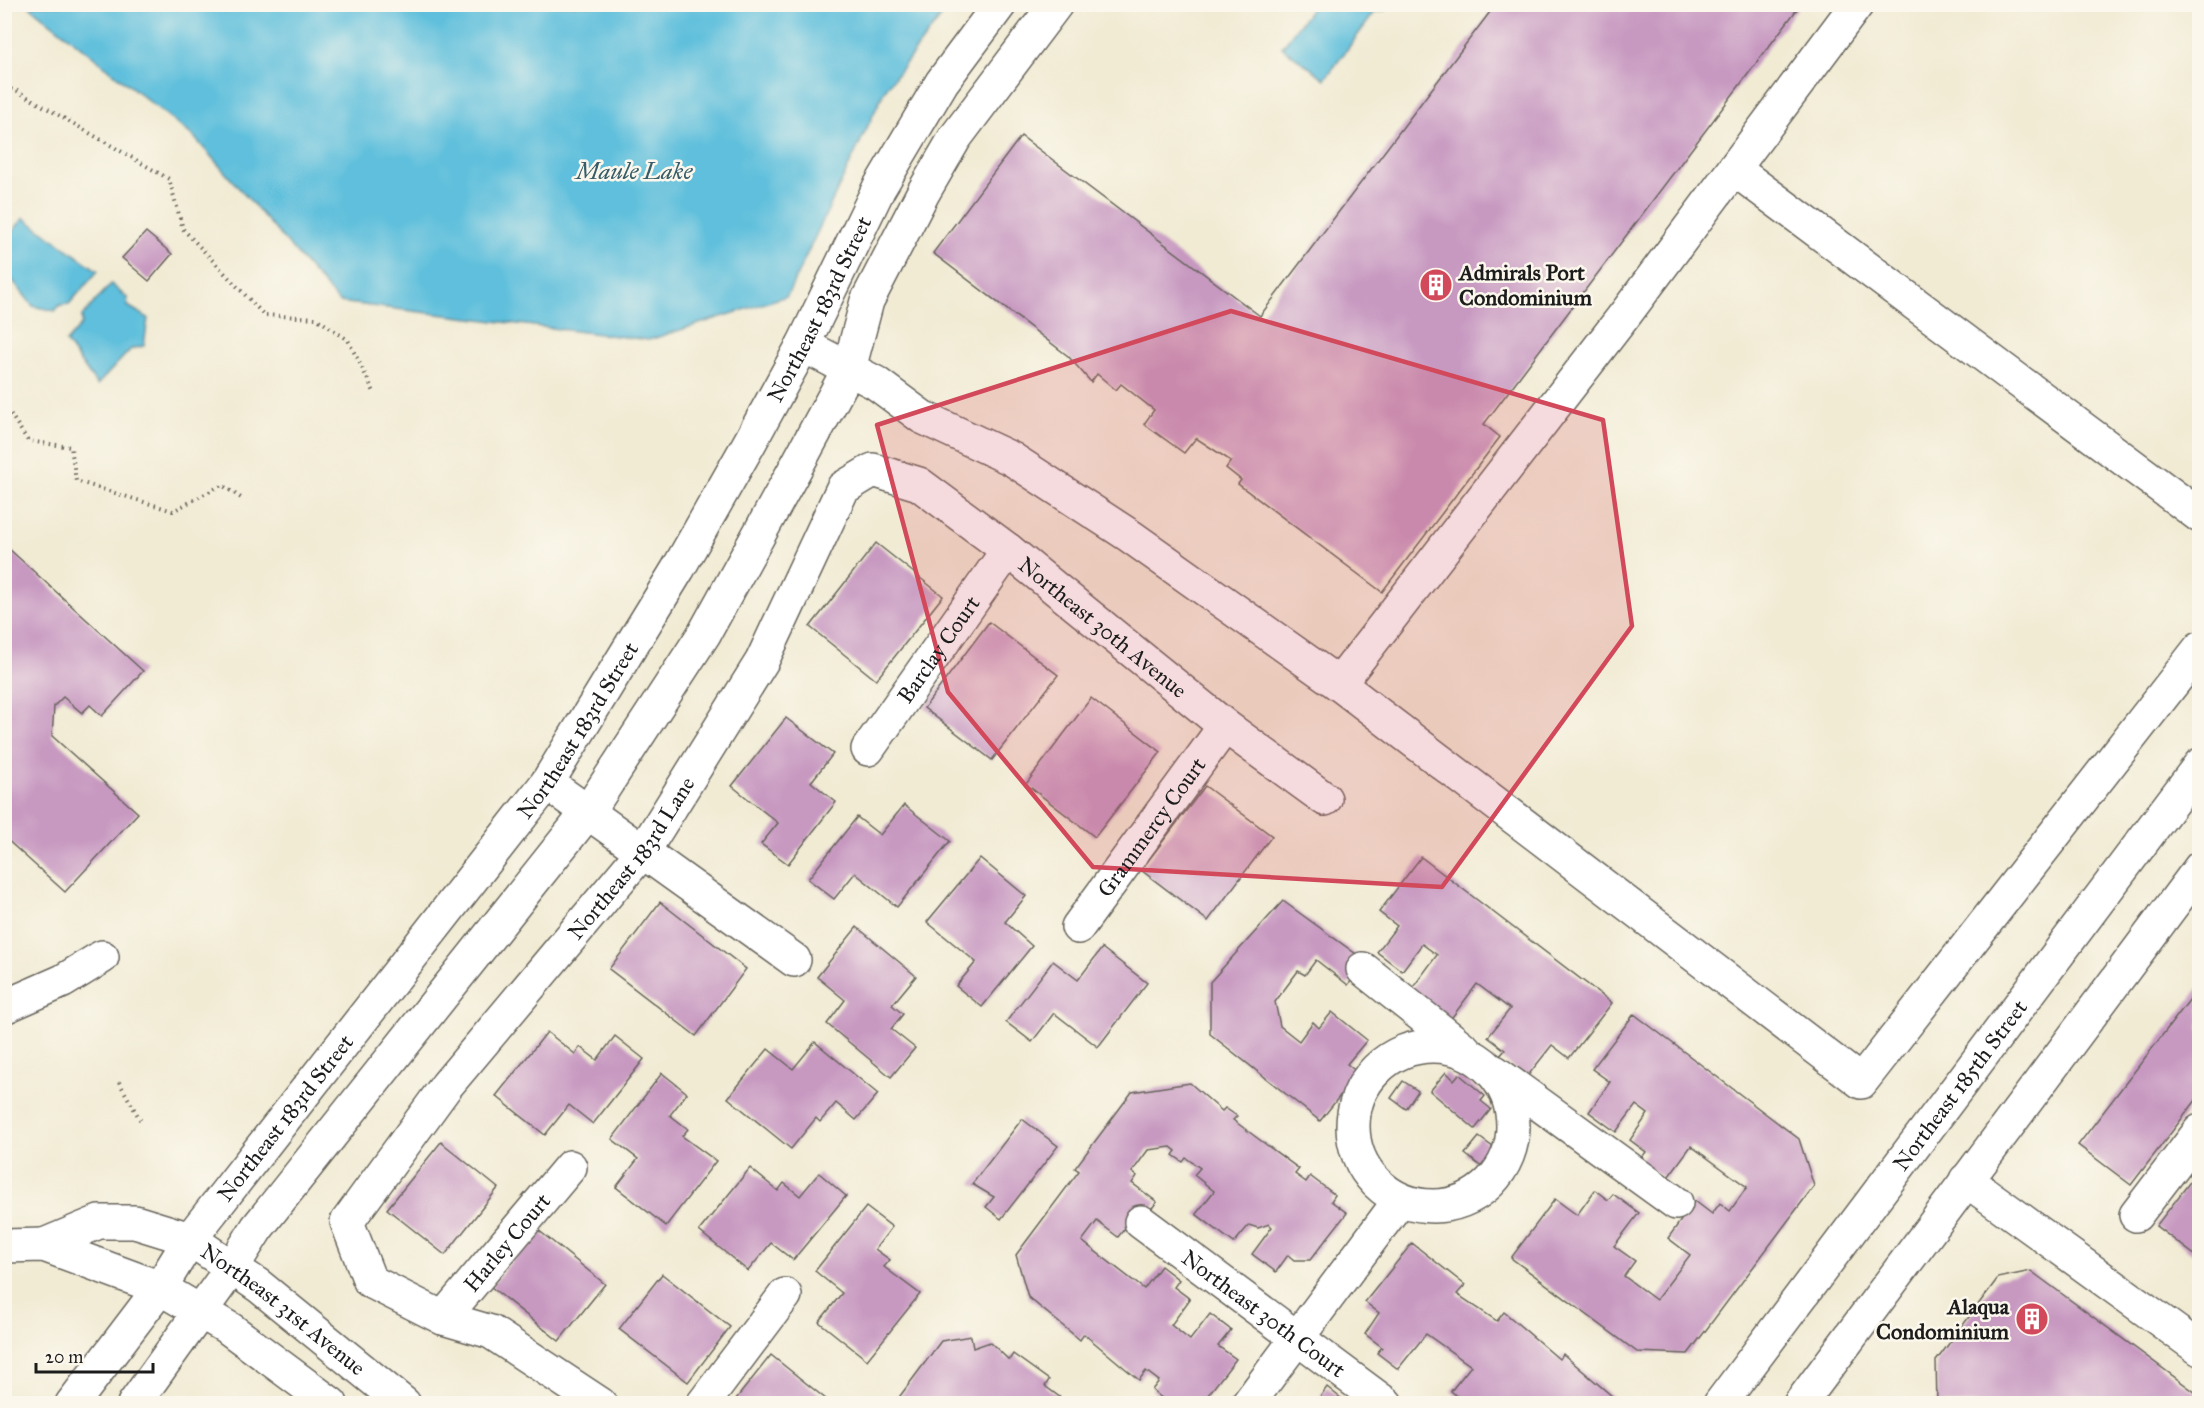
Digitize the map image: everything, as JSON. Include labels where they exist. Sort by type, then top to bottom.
[{"type":"street","name":"Northeast 183rd Street","points":[[72,1404],[160,1288],[190,1239],[221,1203],[361,1017],[547,783],[678,569],[803,345],[879,188],[942,82],[1000,4]]},
{"type":"street","name":"Northeast 183rd Street","points":[[135,1404],[258,1228],[588,812],[704,634],[849,369],[867,301],[923,194],[956,138],[1056,4]]},
{"type":"street","points":[[1339,684],[1620,321],[1857,4]]},
{"type":"street","points":[[1734,169],[2199,516]]},
{"type":"street","points":[[803,345],[876,383],[922,417],[1012,459],[1130,536],[1339,684],[1861,1082],[2199,648]]},
{"type":"street","name":"Northeast 30th Avenue","points":[[873,470],[919,484],[1008,550],[1225,726],[1325,799]]},
{"type":"street","name":"Northeast 183rd Lane","points":[[443,1318],[370,1281],[347,1222],[447,1085],[644,850],[762,662],[843,488],[873,470]]},
{"type":"street","name":"Barclay Court","points":[[868,749],[1008,550]]},
{"type":"street","name":"Grammercy Court","points":[[1077,927],[1225,726]]},
{"type":"street","name":"Northeast 185th Street","points":[[1720,1404],[2199,765]]},
{"type":"street","points":[[547,783],[644,850],[794,960]]},
{"type":"street","points":[[1800,1404],[2199,868]]},
{"type":"street","points":[[4,1007],[63,981],[102,957]]},
{"type":"street","points":[[1363,969],[1481,1062],[1676,1203]]},
{"type":"street","points":[[1430,1046],[1451,1047],[1481,1062],[1505,1089],[1513,1112],[1513,1137],[1506,1161],[1492,1182],[1472,1197],[1449,1206],[1424,1207],[1400,1200],[1381,1189],[1367,1173],[1358,1155],[1353,1122],[1361,1092],[1373,1074],[1389,1059],[1408,1050],[1430,1046]]},
{"type":"street","points":[[2136,1215],[2197,1139]]},
{"type":"street","name":"Harley Court","points":[[443,1318],[570,1167]]},
{"type":"street","points":[[1966,1180],[2199,1349]]},
{"type":"street","points":[[1248,1404],[1400,1200]]},
{"type":"street","name":"Northeast 31st Avenue","points":[[44,1245],[99,1222],[135,1222],[190,1239],[233,1266],[404,1404]]},
{"type":"street","name":"Northeast 30th Court","points":[[1141,1222],[1386,1404]]},
{"type":"street","points":[[4,1246],[44,1245]]},
{"type":"street","name":"Northeast 31st Avenue","points":[[44,1245],[160,1288],[200,1310],[331,1404]]},
{"type":"street","points":[[703,1404],[785,1295]]},
{"type":"street","points":[[443,1318],[491,1332],[600,1404]]},
{"type":"path","points":[[4,105],[10,89],[17,91],[169,179],[183,229],[264,315],[315,318],[348,340],[375,394]]},
{"type":"path","points":[[4,404],[28,441],[71,447],[76,481],[173,511],[222,485],[242,498]]},
{"type":"path","points":[[119,1082],[142,1123]]},
{"type":"highlighted area","points":[[1231,311],[1603,420],[1632,626],[1442,887],[1093,867],[948,692],[877,425]]},
{"type":"water","name":"Maule Lake","points":[[28,5],[950,5],[885,90],[787,296],[649,340],[339,302],[194,137]]},
{"type":"water","points":[[1314,5],[1385,5],[1386,10],[1375,12],[1325,79],[1282,47]]},
{"type":"water","points":[[24,218],[98,271],[69,304],[60,305],[55,311],[33,306],[5,271],[5,240]]},
{"type":"water","points":[[111,284],[127,298],[128,306],[148,318],[144,346],[131,349],[97,385],[66,342],[82,324],[82,316]]},
{"type":"building","name":"Admirals Port Condominium","points":[[1496,4],[1801,4],[1484,424],[1500,437],[1382,592],[1238,484],[1241,480],[1226,468],[1231,461],[1196,438],[1184,453],[1144,424],[1154,410],[1121,384],[1116,390],[1097,374],[1091,382],[1068,356],[933,253],[1021,136],[1260,316]]},
{"type":"building","points":[[146,232],[172,254],[149,281],[122,258]]},
{"type":"building","points":[[876,543],[943,596],[876,680],[810,627]]},
{"type":"building","points":[[8,548],[143,671],[102,716],[90,705],[82,713],[63,697],[54,706],[52,736],[138,813],[65,892],[4,837],[4,552]]},
{"type":"building","points":[[989,622],[1058,675],[992,760],[924,708]]},
{"type":"building","points":[[1091,698],[1161,752],[1095,837],[1026,784]]},
{"type":"building","points":[[786,718],[833,754],[811,782],[836,802],[788,864],[761,844],[778,823],[732,786]]},
{"type":"building","points":[[1205,786],[1272,836],[1208,921],[1141,870]]},
{"type":"building","points":[[904,805],[950,841],[897,907],[855,873],[834,899],[808,879],[857,817],[880,835]]},
{"type":"building","points":[[1421,857],[1612,1003],[1569,1058],[1552,1045],[1526,1078],[1499,1057],[1505,1050],[1488,1037],[1510,1009],[1477,984],[1450,1020],[1411,990],[1437,955],[1422,944],[1402,971],[1377,952],[1397,926],[1379,912]]},
{"type":"building","points":[[980,858],[1026,896],[1005,922],[1032,946],[982,1007],[956,986],[976,962],[927,922]]},
{"type":"building","points":[[1283,901],[1367,962],[1348,985],[1316,960],[1305,975],[1298,971],[1275,1002],[1280,1026],[1299,1041],[1313,1022],[1319,1028],[1332,1012],[1367,1040],[1347,1064],[1358,1073],[1320,1121],[1210,1034],[1210,982]]},
{"type":"building","points":[[660,902],[746,969],[696,1036],[609,969]]},
{"type":"building","points":[[857,927],[916,976],[892,1005],[903,1014],[891,1029],[915,1048],[891,1077],[827,1024],[845,1000],[817,977]]},
{"type":"building","points":[[1102,948],[1147,983],[1098,1047],[1054,1013],[1032,1042],[1006,1022],[1053,961],[1078,980]]},
{"type":"building","points":[[2200,986],[2200,1095],[2131,1185],[2078,1145]]},
{"type":"building","points":[[1634,1014],[1799,1139],[1814,1186],[1688,1354],[1637,1352],[1511,1258],[1555,1199],[1577,1215],[1595,1190],[1608,1200],[1613,1194],[1639,1213],[1614,1246],[1635,1261],[1624,1276],[1656,1300],[1690,1255],[1668,1238],[1695,1201],[1712,1214],[1720,1203],[1730,1211],[1747,1187],[1691,1146],[1666,1180],[1639,1161],[1646,1152],[1630,1140],[1648,1114],[1636,1105],[1616,1132],[1589,1112],[1610,1082],[1592,1069]]},
{"type":"building","points":[[547,1032],[575,1054],[580,1047],[597,1060],[615,1036],[644,1059],[593,1124],[569,1105],[545,1135],[496,1096]]},
{"type":"building","points":[[815,1042],[878,1094],[856,1120],[836,1103],[820,1122],[816,1118],[791,1149],[728,1098],[768,1049],[793,1069]]},
{"type":"building","points":[[1446,1072],[1454,1080],[1459,1074],[1485,1096],[1481,1101],[1491,1109],[1475,1129],[1430,1091]]},
{"type":"building","points":[[662,1073],[687,1093],[670,1115],[688,1129],[682,1136],[716,1161],[666,1226],[616,1187],[638,1159],[612,1139]]},
{"type":"building","points":[[1403,1081],[1418,1091],[1406,1109],[1391,1098]]},
{"type":"building","points":[[1190,1083],[1222,1111],[1225,1108],[1237,1116],[1233,1120],[1299,1169],[1295,1174],[1306,1182],[1310,1176],[1335,1195],[1331,1201],[1347,1213],[1310,1260],[1294,1260],[1288,1255],[1276,1272],[1252,1254],[1272,1227],[1269,1224],[1258,1228],[1249,1225],[1234,1243],[1196,1214],[1214,1191],[1194,1175],[1200,1168],[1186,1158],[1183,1162],[1173,1155],[1176,1151],[1171,1147],[1148,1150],[1132,1172],[1137,1176],[1132,1183],[1157,1202],[1131,1233],[1125,1228],[1118,1237],[1097,1221],[1082,1241],[1144,1289],[1161,1266],[1179,1280],[1174,1287],[1190,1299],[1171,1325],[1190,1340],[1210,1314],[1231,1330],[1218,1346],[1236,1359],[1201,1404],[1169,1404],[1152,1390],[1159,1381],[1146,1371],[1139,1380],[1084,1334],[1080,1340],[1028,1297],[1016,1255],[1079,1171],[1075,1168],[1132,1092]]},
{"type":"building","points":[[1022,1119],[1058,1146],[1001,1219],[986,1207],[994,1197],[972,1184]]},
{"type":"building","points":[[1479,1137],[1497,1150],[1483,1168],[1465,1154]]},
{"type":"building","points":[[441,1142],[498,1188],[445,1255],[387,1209]]},
{"type":"building","points":[[750,1168],[778,1191],[784,1183],[800,1196],[819,1173],[846,1196],[793,1260],[771,1243],[748,1271],[699,1231]]},
{"type":"building","points":[[2196,1174],[2200,1177],[2200,1259],[2156,1226]]},
{"type":"building","points":[[866,1207],[892,1227],[875,1249],[890,1260],[884,1267],[920,1294],[867,1360],[819,1322],[842,1293],[815,1271]]},
{"type":"building","points":[[537,1229],[605,1284],[559,1341],[491,1287]]},
{"type":"building","points":[[1412,1243],[1465,1285],[1457,1294],[1497,1321],[1504,1312],[1559,1359],[1563,1354],[1613,1397],[1614,1404],[1466,1404],[1451,1391],[1471,1366],[1426,1334],[1398,1369],[1377,1353],[1382,1347],[1365,1334],[1379,1313],[1365,1302]]},
{"type":"building","name":"Alaqua Condominium","points":[[2031,1271],[2200,1396],[2200,1404],[1937,1404],[1936,1361],[1998,1278]]},
{"type":"building","points":[[662,1274],[730,1327],[688,1382],[619,1329]]},
{"type":"building","points":[[971,1336],[973,1348],[990,1342],[1009,1360],[1013,1354],[1049,1380],[1045,1386],[1069,1404],[894,1404],[941,1341]]},
{"type":"building","points":[[771,1355],[832,1404],[732,1404]]},
{"type":"building","points":[[1327,1387],[1348,1404],[1315,1404]]},
{"type":"building","points":[[1291,1397],[1300,1404],[1285,1404]]},
{"type":"place","name":"Admirals Port Condominium","points":[[1436,285]]},
{"type":"place","name":"Alaqua Condominium","points":[[2032,1319]]}]
